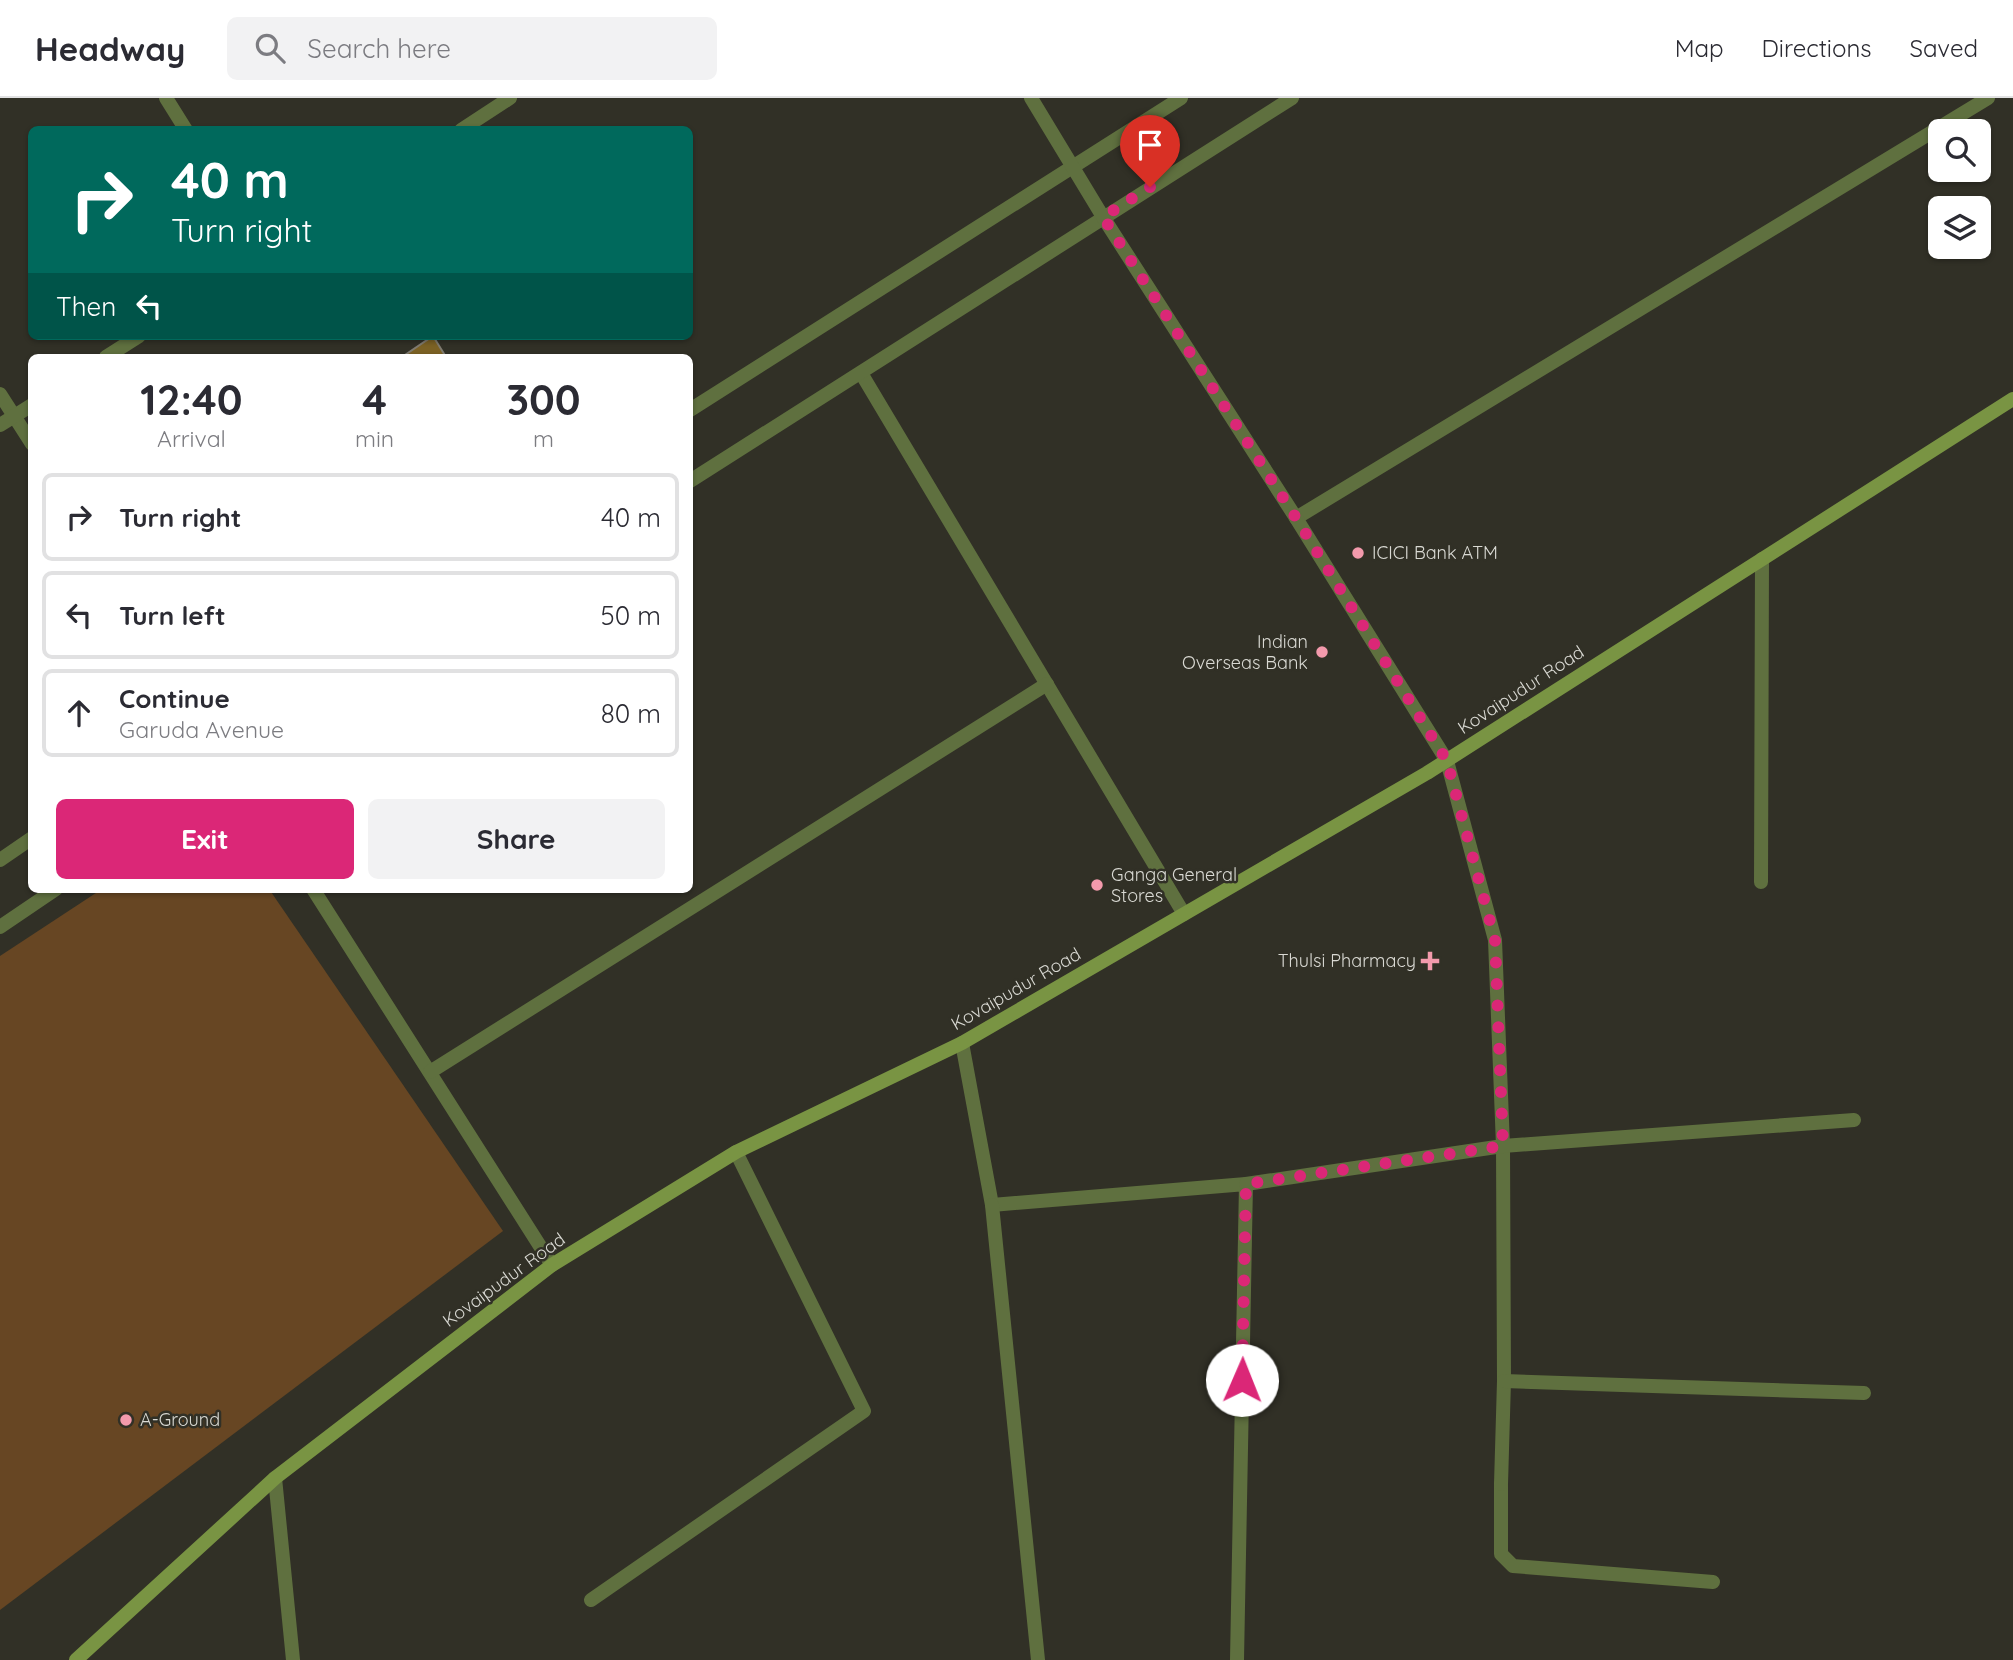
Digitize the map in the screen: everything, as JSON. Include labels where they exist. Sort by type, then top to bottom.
[{"type":"main road","name":"Kovaipudur Road","points":[[76,1660],[275,1478],[552,1265],[736,1152],[962,1043],[1447,761],[2013,399]]},
{"type":"street","points":[[166,98],[184,126]]},
{"type":"street","points":[[467,126],[510,98]]},
{"type":"street","points":[[1031,98],[1103,217],[1296,518],[1447,761],[1495,940],[1503,1146],[1504,1381],[1501,1554],[1513,1566],[1713,1582]]},
{"type":"street","points":[[693,409],[1181,98]]},
{"type":"street","points":[[693,479],[1292,98]]},
{"type":"street","points":[[1296,518],[1987,98]]},
{"type":"street","points":[[111,354],[133,340]]},
{"type":"street","points":[[861,373],[1184,914]]},
{"type":"street","points":[[0,394],[28,438]]},
{"type":"street","points":[[0,425],[28,407]]},
{"type":"street","points":[[1761,882],[1762,559]]},
{"type":"street","points":[[430,1072],[1047,684]]},
{"type":"street","points":[[0,860],[28,841]]},
{"type":"street","points":[[0,927],[50,893]]},
{"type":"street","points":[[316,893],[552,1265]]},
{"type":"street","points":[[962,1043],[992,1205],[1038,1660]]},
{"type":"street","points":[[992,1205],[1246,1184],[1503,1146],[1854,1120]]},
{"type":"street","points":[[591,1600],[864,1411],[736,1152]]},
{"type":"street","points":[[1237,1660],[1246,1184]]},
{"type":"street","points":[[1504,1381],[1864,1393]]},
{"type":"street","points":[[275,1478],[293,1660]]},
{"type":"shaded area","name":"A-Ground","points":[[96,893],[272,893],[503,1231],[0,1610],[0,956]]},
{"type":"building","points":[[427,340],[435,340],[444,354],[406,354]]},
{"type":"place","name":"ICICI Bank ATM","points":[[1358,553]]},
{"type":"place","name":"Indian Overseas Bank","points":[[1322,652]]},
{"type":"place","name":"Ganga General Stores","points":[[1097,885]]},
{"type":"place","name":"Thulsi Pharmacy","points":[[1430,961]]},
{"type":"place","name":"A-Ground","points":[[126,1420]]},
{"type":"route","points":[[1150,187],[1103,217],[1296,518],[1447,761],[1495,940],[1503,1146],[1246,1184],[1242,1380]]}]
